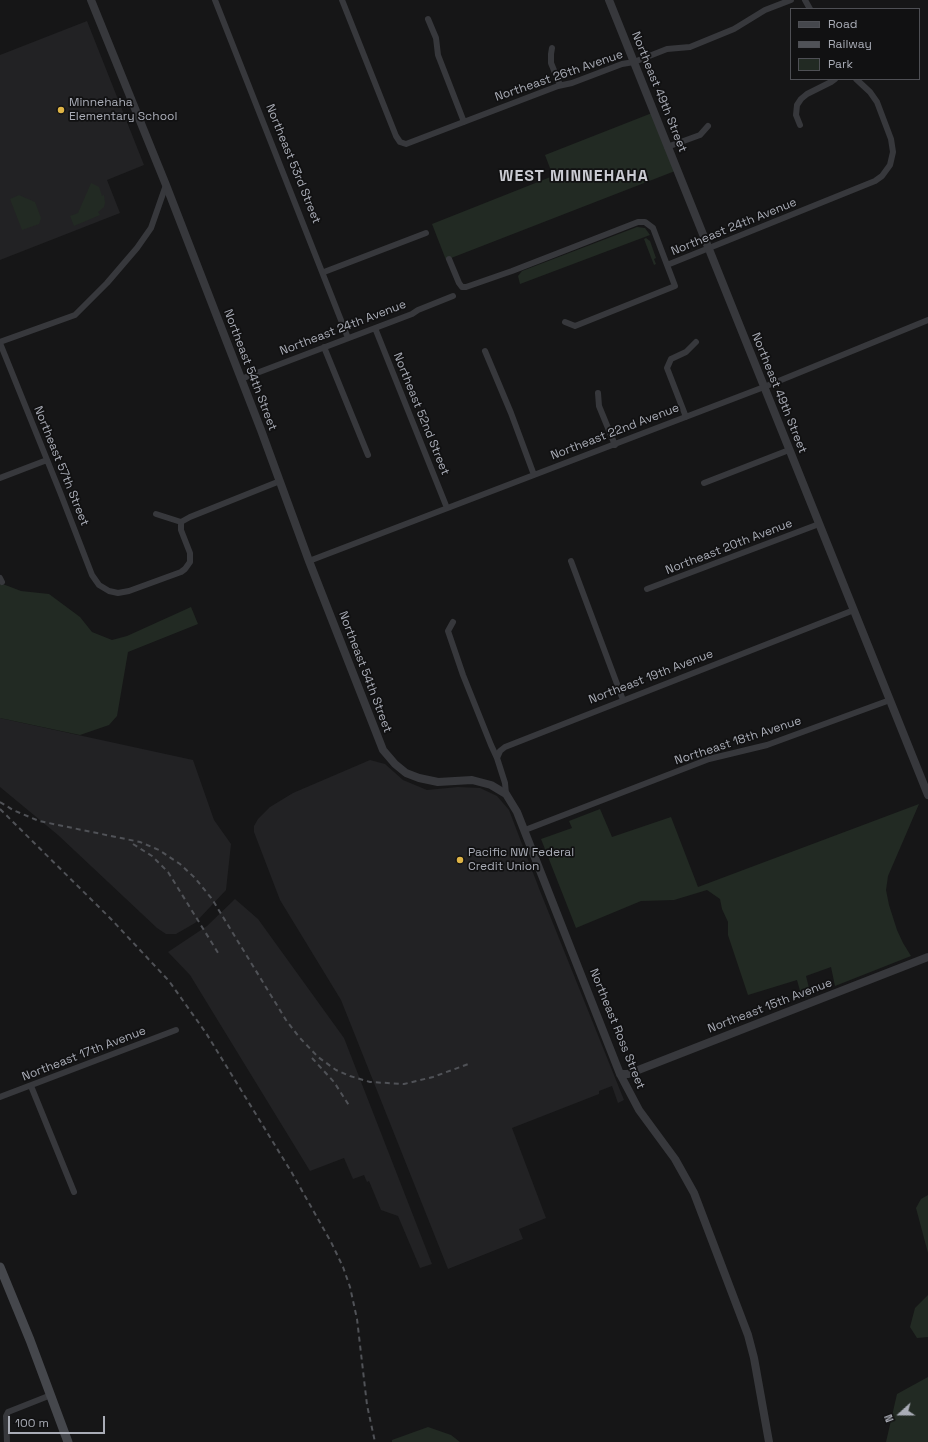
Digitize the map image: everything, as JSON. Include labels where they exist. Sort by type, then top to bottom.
[{"type":"main road","points":[[0,1267],[28,1334],[68,1442]]},
{"type":"street","name":"Northeast 54th Street","points":[[91,0],[166,185],[280,481],[309,561],[383,750]]},
{"type":"street","name":"Northeast 53rd Street","points":[[215,0],[324,272],[348,338]]},
{"type":"street","name":"Northeast 26th Avenue","points":[[342,0],[396,136],[400,142],[408,144],[560,85],[570,84],[667,49],[690,46],[734,29],[765,10],[791,0]]},
{"type":"street","name":"Northeast 49th Street","points":[[609,0],[928,795]]},
{"type":"street","points":[[428,19],[436,40],[438,54],[464,122]]},
{"type":"street","points":[[552,48],[552,63],[560,85]]},
{"type":"street","points":[[800,125],[796,115],[797,105],[801,99],[807,94],[834,80]]},
{"type":"street","name":"Northeast 24th Avenue","points":[[449,259],[459,283],[462,287],[466,287],[512,271],[638,222],[645,222],[653,228],[667,265],[875,181],[882,176],[890,165],[893,152],[891,139],[877,102],[870,92],[857,80]]},
{"type":"street","points":[[667,147],[700,135],[708,126]]},
{"type":"street","points":[[0,343],[75,315],[107,283],[137,248],[150,228],[166,185]]},
{"type":"street","points":[[324,272],[426,233]]},
{"type":"street","points":[[565,322],[575,326],[675,286],[667,265]]},
{"type":"street","name":"Northeast 24th Avenue","points":[[241,379],[375,328],[453,296]]},
{"type":"street","name":"Northeast 22nd Avenue","points":[[309,561],[764,387],[928,320]]},
{"type":"street","name":"Northeast 52nd Street","points":[[375,328],[447,508]]},
{"type":"street","points":[[686,417],[668,371],[668,365],[671,359],[686,352],[696,342]]},
{"type":"street","name":"Northeast 57th Street","points":[[0,343],[92,575],[99,585],[108,591],[118,593],[129,591],[181,572],[190,562],[190,553],[181,530],[181,522]]},
{"type":"street","points":[[324,347],[368,455]]},
{"type":"street","points":[[485,351],[511,413],[534,475]]},
{"type":"street","points":[[598,394],[599,406],[615,445]]},
{"type":"street","points":[[704,483],[789,450]]},
{"type":"street","points":[[0,478],[47,460]]},
{"type":"street","points":[[156,514],[181,522],[280,481]]},
{"type":"street","name":"Northeast 20th Avenue","points":[[647,589],[819,524]]},
{"type":"street","points":[[571,561],[623,700]]},
{"type":"street","name":"Northeast 19th Avenue","points":[[497,758],[500,751],[504,747],[854,610]]},
{"type":"street","points":[[453,622],[448,631],[466,682],[497,758],[505,783],[506,794]]},
{"type":"street","name":"Northeast 18th Avenue","points":[[525,830],[709,759],[767,745],[890,700]]},
{"type":"street","name":"Northeast Ross Street","points":[[383,750],[395,764],[406,773],[419,778],[438,782],[460,780],[482,782],[491,785],[506,794],[517,812],[620,1074],[639,1110],[674,1159],[694,1194],[748,1335],[762,1396],[769,1442]]},
{"type":"street","name":"Northeast 15th Avenue","points":[[620,1074],[628,1074],[928,957]]},
{"type":"street","name":"Northeast 17th Avenue","points":[[0,1097],[176,1030]]},
{"type":"street","points":[[31,1086],[74,1192]]},
{"type":"street","points":[[7,1442],[6,1416],[8,1412],[51,1395]]},
{"type":"shaded area","name":"Minnehaha Elementary School","points":[[87,21],[144,165],[107,180],[120,213],[0,260],[0,55]]},
{"type":"shaded area","points":[[0,718],[193,760],[214,820],[231,844],[226,890],[195,923],[176,934],[166,934],[157,928],[58,835],[0,787]]},
{"type":"shaded area","points":[[370,760],[385,764],[403,780],[427,790],[458,787],[480,788],[497,796],[509,810],[624,1100],[618,1103],[612,1086],[599,1091],[599,1094],[512,1128],[546,1218],[519,1229],[523,1239],[448,1269],[341,1000],[280,900],[254,832],[254,826],[258,819],[270,807],[293,793]]},
{"type":"shaded area","points":[[235,899],[258,919],[344,1038],[432,1264],[420,1268],[398,1216],[381,1210],[369,1181],[367,1182],[364,1175],[353,1179],[344,1158],[310,1171],[190,975],[168,952],[207,926]]},
{"type":"green space","points":[[652,113],[675,171],[446,260],[432,224],[553,176],[545,155]]},
{"type":"green space","points":[[91,183],[99,187],[102,196],[104,195],[104,207],[98,212],[100,215],[74,226],[70,216],[78,213]]},
{"type":"green space","points":[[19,195],[35,202],[41,218],[39,224],[22,230],[10,199]]},
{"type":"green space","points":[[637,227],[645,228],[650,235],[520,284],[518,276],[522,271]]},
{"type":"green space","points":[[646,238],[650,241],[656,258],[654,259],[656,264],[654,265],[644,239]]},
{"type":"green space","points":[[0,583],[21,591],[49,594],[80,617],[92,632],[112,640],[127,636],[191,607],[198,624],[128,652],[117,716],[109,725],[80,735],[0,718]]},
{"type":"green space","points":[[919,804],[888,876],[886,890],[897,930],[911,956],[835,986],[831,967],[806,976],[811,996],[802,998],[797,980],[748,995],[728,935],[728,922],[722,909],[720,899],[707,890],[674,900],[641,901],[576,928],[541,839],[572,828],[569,821],[600,809],[612,837],[671,817],[698,887]]},
{"type":"green space","points":[[928,1195],[928,1253],[916,1208],[921,1199]]},
{"type":"green space","points":[[928,1295],[928,1337],[917,1338],[910,1327],[915,1308]]},
{"type":"green space","points":[[928,1377],[928,1442],[886,1442],[897,1394]]},
{"type":"green space","points":[[428,1427],[451,1435],[460,1442],[392,1442],[392,1440]]},
{"type":"railway","points":[[0,802],[13,810],[39,821],[140,842],[159,850],[180,864],[195,878],[212,899],[286,1020],[299,1037],[318,1057],[336,1070],[370,1082],[404,1084],[433,1077],[471,1063]]},
{"type":"railway","points":[[0,809],[111,919],[169,981],[206,1033],[292,1173],[331,1242],[343,1267],[350,1287],[357,1319],[367,1405],[375,1442]]},
{"type":"railway","points":[[133,844],[152,856],[168,872],[220,956]]},
{"type":"railway","points":[[312,1058],[334,1082],[350,1107]]},
{"type":"place","name":"Minnehaha Elementary School","points":[[61,110]]},
{"type":"place","name":"Pacific NW Federal Credit Union","points":[[460,860]]},
{"type":"district","name":"WEST MINNEHAHA","points":[[574,177]]}]
